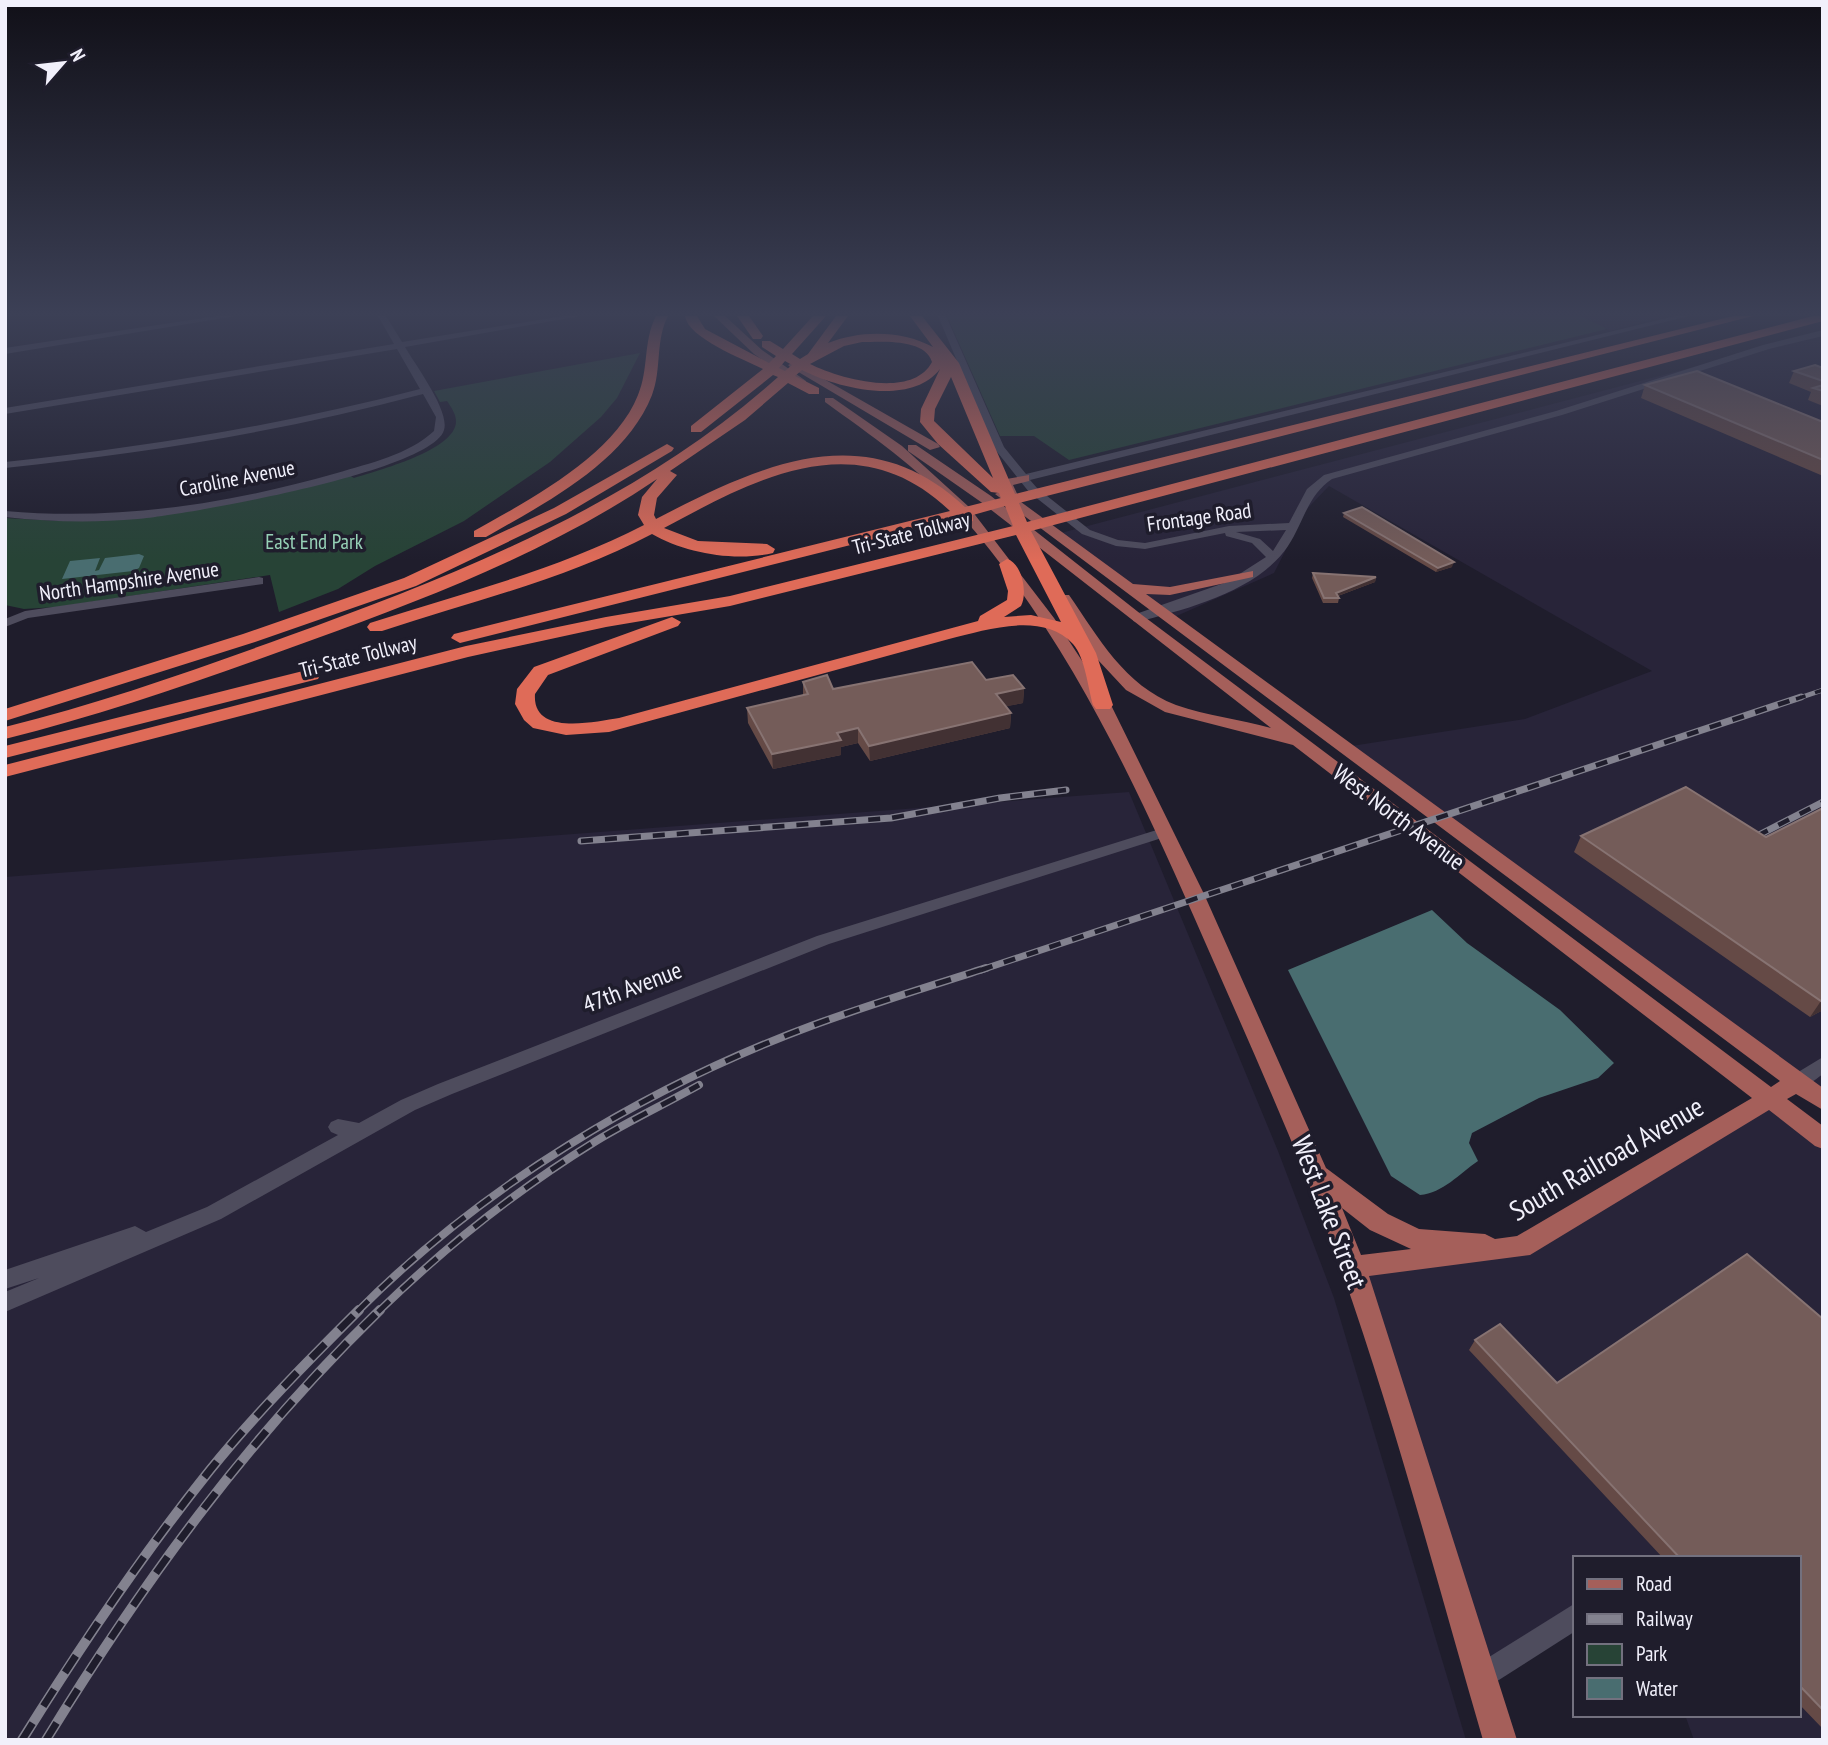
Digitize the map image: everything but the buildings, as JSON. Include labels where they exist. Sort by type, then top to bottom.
[{"type":"highway","points":[[300,620],[465,542],[574,475],[627,425],[645,397]]},
{"type":"highway","points":[[5,715],[410,582],[560,511],[696,430],[739,397]]},
{"type":"highway","points":[[752,397],[739,417],[655,487],[646,503],[648,519],[660,534],[703,550],[753,551],[902,527]]},
{"type":"highway","points":[[934,397],[928,408],[928,422],[943,441],[1001,487]]},
{"type":"highway","points":[[965,397],[1001,487],[1079,640],[1103,705]]},
{"type":"highway","name":"Tri-State Tollway","points":[[5,752],[1419,397]]},
{"type":"highway","name":"Tri-State Tollway","points":[[5,771],[466,652],[606,622],[730,601],[1092,510],[1518,397]]},
{"type":"highway","points":[[72,716],[357,619],[513,552],[623,496],[739,417]]},
{"type":"highway","points":[[5,733],[255,665],[545,575],[602,552],[748,480],[794,464],[843,459],[904,470],[927,483],[978,538]]},
{"type":"highway","points":[[944,635],[996,615],[1015,602],[1017,591],[1007,564]]},
{"type":"highway","points":[[730,601],[541,671],[526,688],[524,699],[527,710],[546,726],[588,729],[620,724],[944,635],[1020,620],[1049,621],[1069,630],[1079,640]]},
{"type":"main road","points":[[825,397],[925,471],[978,538],[1007,564],[1049,621],[1103,705]]},
{"type":"main road","name":"West North Avenue","points":[[847,397],[1001,487],[1131,588],[1823,1101]]},
{"type":"main road","name":"West North Avenue","points":[[830,400],[929,458],[978,493],[1137,618],[1823,1139]]},
{"type":"main road","points":[[1001,487],[1024,478]]},
{"type":"main road","points":[[1032,545],[1097,648],[1140,695],[1174,710],[1259,731],[1313,752]]},
{"type":"main road","points":[[1131,588],[1170,591],[1248,575]]},
{"type":"main road","name":"West Lake Street","points":[[1103,705],[1194,894],[1316,1174],[1353,1267],[1500,1740]]},
{"type":"main road","name":"South Railroad Avenue","points":[[1353,1267],[1521,1247],[1797,1082]]},
{"type":"main road","points":[[1316,1174],[1379,1222],[1417,1240],[1521,1247]]},
{"type":"street","points":[[5,411],[86,397]]},
{"type":"street","points":[[5,465],[127,453],[225,438],[320,419],[400,397]]},
{"type":"street","name":"Caroline Avenue","points":[[5,514],[65,518],[138,514],[217,503],[288,489],[373,465],[423,445],[439,432],[441,417],[431,397]]},
{"type":"street","name":"Frontage Road","points":[[977,397],[999,448],[1057,511],[1086,532],[1116,543],[1144,546],[1229,529],[1291,526]]},
{"type":"street","points":[[1024,478],[1353,397]]},
{"type":"street","points":[[1137,618],[1212,593],[1248,575],[1272,556],[1315,487],[1328,477],[1608,397]]},
{"type":"street","points":[[1214,533],[1240,535],[1256,541],[1272,556]]},
{"type":"street","name":"North Hampshire Avenue","points":[[5,623],[25,615],[259,582]]},
{"type":"street","points":[[5,608],[25,615]]},
{"type":"street","name":"47th Avenue","points":[[5,1303],[214,1213],[361,1131],[445,1089],[823,940],[1163,833]]},
{"type":"street","points":[[1797,1082],[1823,1064]]},
{"type":"street","points":[[338,1127],[361,1131]]},
{"type":"street","name":"47th Avenue","points":[[5,1280],[135,1235],[144,1244]]},
{"type":"street","points":[[1482,1676],[1573,1617]]},
{"type":"shaded area","points":[[1577,397],[1823,397],[1823,1101],[1345,747],[1525,719],[1652,671],[1329,486],[1306,510],[1274,573],[1172,618],[1057,534]]},
{"type":"shaded area","points":[[1129,792],[1278,1151],[1334,1298],[1466,1740],[5,1740],[5,877]]},
{"type":"shaded area","points":[[1770,1098],[1823,1139],[1823,1740],[1694,1740],[1686,1717],[1800,1717],[1800,1556],[1573,1556],[1573,1606],[1480,1668],[1353,1267],[1521,1247]]},
{"type":"green space","name":"East End Park","points":[[438,397],[617,397],[601,417],[550,462],[464,521],[375,566],[338,589],[279,612],[270,575],[57,607],[24,609],[5,605],[5,518],[60,521],[160,514],[349,475],[354,478],[414,458],[444,441],[453,431],[456,421],[447,401],[440,402]]},
{"type":"green space","points":[[983,397],[1326,397],[1069,460],[1034,436],[1000,436]]},
{"type":"water","points":[[139,554],[144,556],[139,568],[133,571],[62,579],[70,561],[100,558],[95,571],[99,570],[105,558]]},
{"type":"water","points":[[1432,910],[1467,943],[1560,1010],[1614,1063],[1598,1078],[1539,1098],[1472,1133],[1469,1143],[1478,1161],[1443,1187],[1420,1195],[1391,1176],[1288,970]]},
{"type":"railway","points":[[1796,699],[1823,690]]},
{"type":"railway","points":[[981,970],[1801,697]]},
{"type":"railway","points":[[581,841],[891,818],[1000,798],[1066,790]]},
{"type":"railway","points":[[1757,836],[1823,802]]},
{"type":"railway","points":[[357,1312],[405,1266],[457,1223],[569,1145],[628,1110],[688,1079],[811,1026],[986,968]]},
{"type":"railway","points":[[378,1312],[455,1242],[538,1179],[609,1134],[699,1085]]},
{"type":"railway","points":[[22,1740],[112,1602],[184,1502],[264,1408],[357,1312]]},
{"type":"railway","points":[[46,1740],[120,1624],[199,1514],[285,1410],[378,1312]]}]
